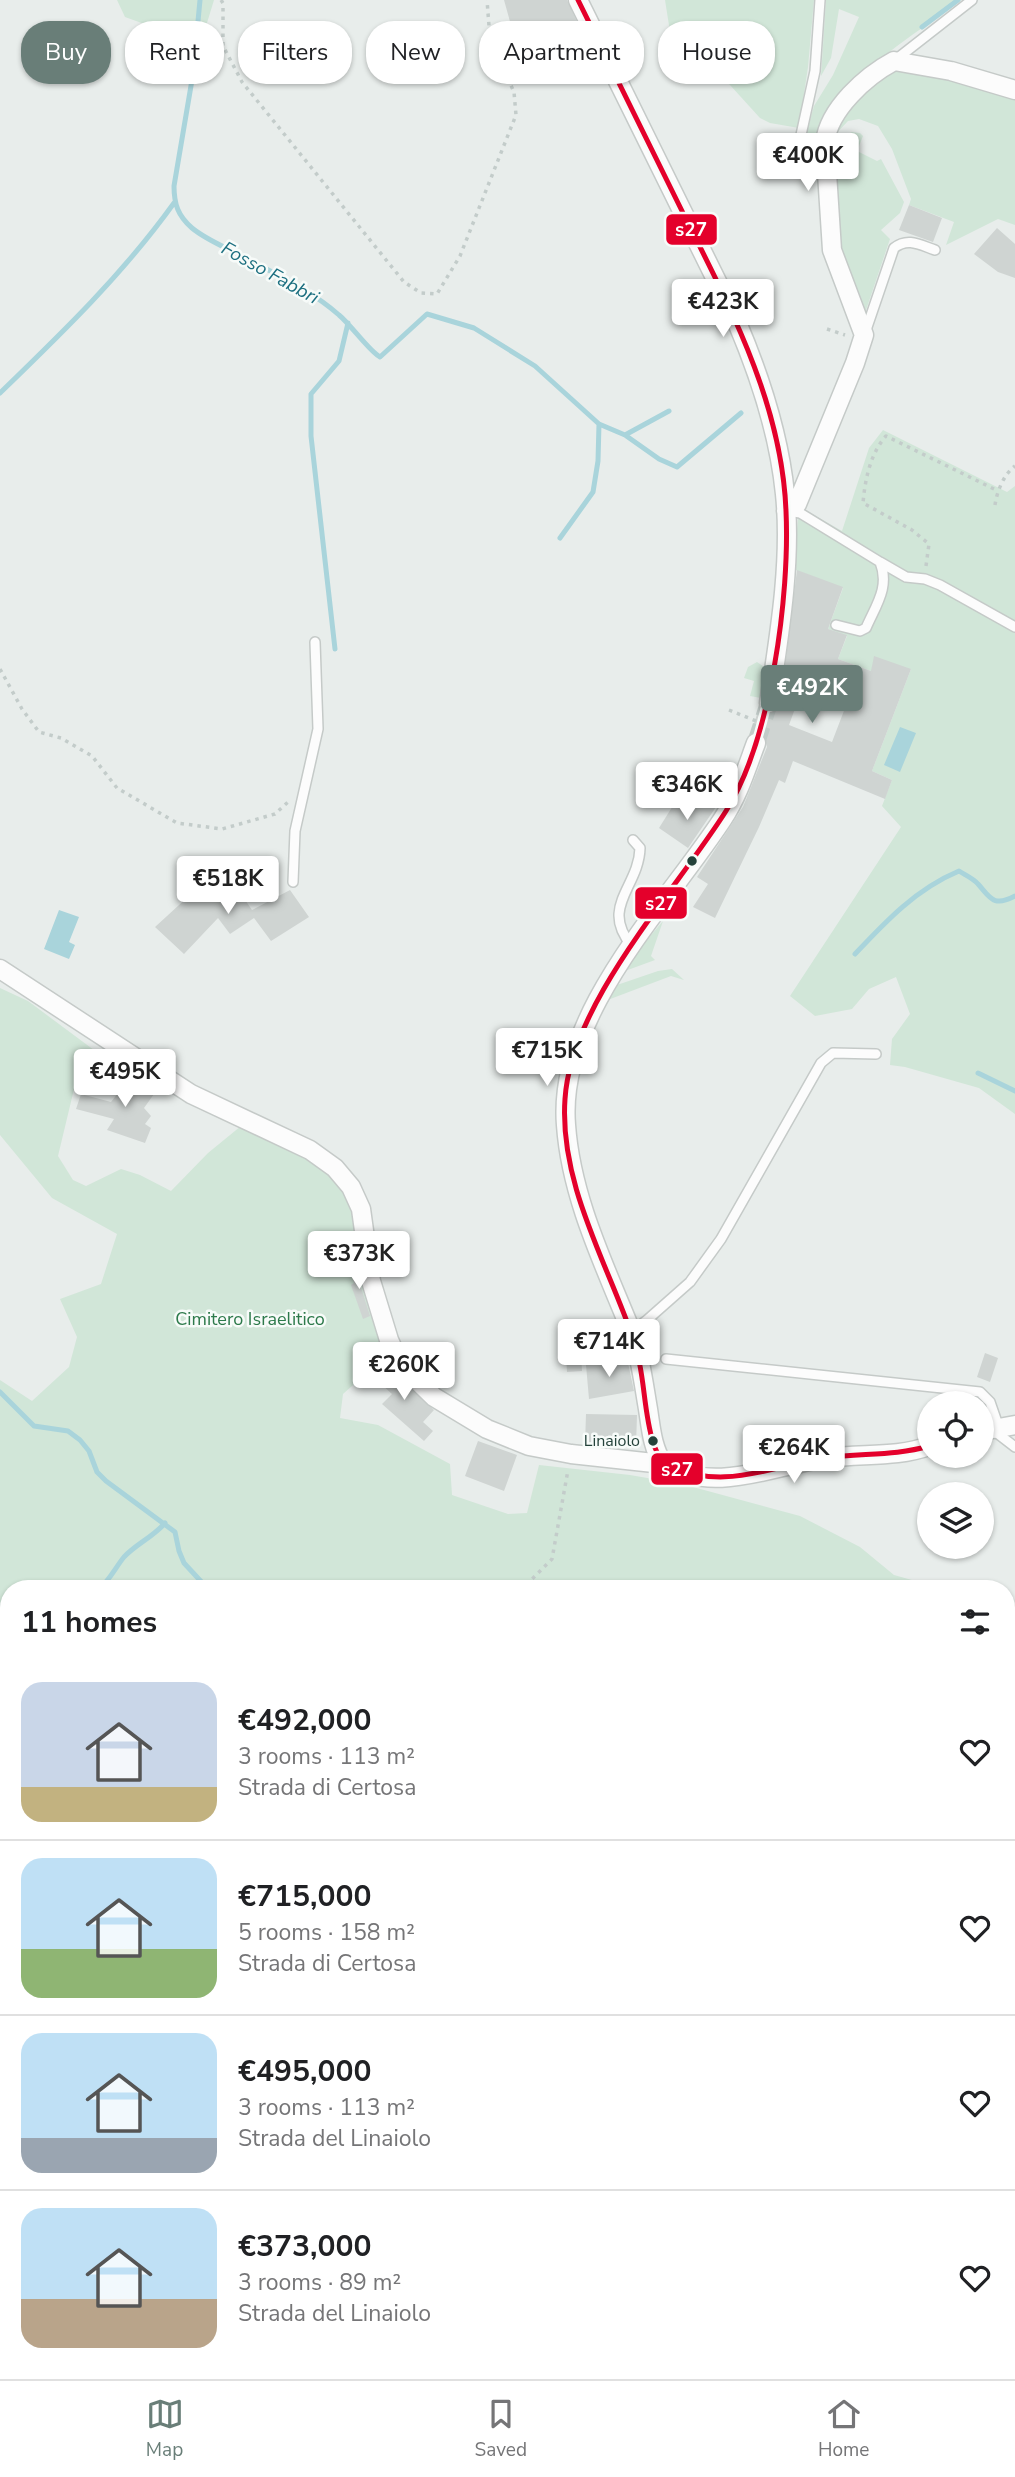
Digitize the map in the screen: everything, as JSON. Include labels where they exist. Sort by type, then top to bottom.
[{"type":"street","points":[[578,0],[720,287],[757,370],[775,433],[786,511],[782,600],[769,703]]},
{"type":"street","points":[[786,511],[797,504],[864,335],[832,250],[825,152],[827,127],[851,94],[894,61],[951,71],[1015,90]]},
{"type":"street","points":[[663,1464],[653,1443],[640,1359],[576,1184],[565,1112],[569,1074],[585,1024],[632,946],[722,820],[740,786],[756,743]]},
{"type":"street","points":[[0,969],[191,1094],[310,1150],[335,1168],[351,1187],[361,1209],[376,1301],[400,1364],[420,1386],[468,1419],[529,1446],[571,1454],[663,1464],[685,1473],[723,1478],[818,1459],[904,1454],[917,1450]]},
{"type":"lane","points":[[820,0],[815,71],[799,144],[814,153],[825,152]]},
{"type":"lane","points":[[894,61],[972,0]]},
{"type":"lane","points":[[864,335],[894,248],[908,241],[935,250]]},
{"type":"lane","points":[[786,511],[800,513],[906,577],[925,579],[940,585],[1015,626]]},
{"type":"lane","points":[[836,625],[860,631],[866,628],[885,585],[880,562]]},
{"type":"lane","points":[[293,882],[295,831],[318,729],[315,642]]},
{"type":"lane","points":[[632,946],[620,929],[621,900],[640,863],[640,848],[634,840]]},
{"type":"lane","points":[[631,1332],[690,1282],[721,1239],[821,1063],[833,1053],[876,1054]]},
{"type":"lane","points":[[666,1359],[980,1392],[990,1402],[997,1428],[1010,1445],[1015,1447]]},
{"type":"path","points":[[221,0],[223,46],[242,82],[404,282],[421,293],[437,294],[460,256],[516,115],[514,92],[499,60],[489,26],[487,0]]},
{"type":"path","points":[[925,579],[929,544],[912,530],[863,503],[864,488],[875,447],[886,436],[998,491]]},
{"type":"path","points":[[995,505],[998,491],[1009,471],[1015,466]]},
{"type":"path","points":[[0,668],[38,732],[61,738],[92,756],[117,788],[177,823],[222,829],[275,814],[305,786]]},
{"type":"path","points":[[729,710],[756,720]]},
{"type":"path","points":[[531,1580],[551,1559],[571,1454]]},
{"type":"green space","points":[[117,0],[214,0],[208,21],[136,21],[125,17]]},
{"type":"green space","points":[[665,0],[814,0],[799,128],[770,123],[760,118],[729,84],[775,84],[775,21],[668,21]]},
{"type":"green space","points":[[826,0],[961,0],[867,69],[835,101],[825,115],[818,136],[809,140],[806,134],[814,106],[833,75],[859,17],[839,9],[831,58],[821,76]]},
{"type":"green space","points":[[900,66],[1015,95],[1015,225],[998,219],[946,245],[954,222],[909,205],[911,199],[892,149],[878,126],[859,119],[848,121],[831,139],[853,98]]},
{"type":"green space","points":[[852,132],[863,136],[857,151],[877,161],[881,159],[904,202],[900,213],[881,230],[890,239],[863,319],[834,232],[829,163]]},
{"type":"green space","points":[[883,430],[1007,492],[1015,486],[1015,1114],[979,1088],[890,1065],[892,1039],[910,1014],[896,977],[869,989],[852,1009],[815,1016],[790,996],[901,827],[882,806],[892,780],[872,771],[911,669],[871,671],[838,659],[847,636],[828,629],[843,588],[793,569],[798,519],[802,508],[842,531],[869,448]]},
{"type":"green space","points":[[757,662],[766,668],[761,698],[750,696],[754,681],[744,678],[748,667]]},
{"type":"green space","points":[[663,921],[651,956],[655,960],[625,971],[634,955]]},
{"type":"green space","points":[[672,969],[684,980],[671,976],[605,1001],[617,985]]},
{"type":"green space","name":"Cimitero Israelitico","points":[[0,988],[28,1001],[102,1056],[100,1092],[75,1085],[58,1156],[73,1180],[86,1186],[121,1169],[140,1175],[171,1191],[208,1153],[241,1126],[305,1156],[338,1182],[350,1201],[388,1354],[343,1394],[340,1418],[378,1425],[450,1464],[452,1495],[508,1514],[527,1513],[539,1465],[682,1484],[800,1516],[860,1547],[894,1575],[912,1580],[0,1580],[0,1380],[32,1401],[69,1367],[77,1337],[60,1299],[101,1284],[117,1234],[52,1198],[0,1135]]},
{"type":"water","points":[[900,727],[916,733],[900,772],[884,765]]},
{"type":"water","points":[[59,910],[79,917],[69,942],[75,945],[69,959],[44,949]]},
{"type":"building","points":[[504,0],[567,0],[577,21],[510,21]]},
{"type":"building","points":[[909,205],[942,218],[933,242],[899,230]]},
{"type":"building","points":[[997,228],[1015,244],[1015,278],[998,272],[974,254]]},
{"type":"building","points":[[797,570],[843,587],[828,629],[847,635],[838,659],[871,671],[874,656],[911,669],[872,771],[892,780],[885,799],[793,761],[785,783],[779,780],[715,918],[693,907],[708,884],[697,877],[743,807],[767,747],[764,735],[759,732],[751,733],[759,708],[772,714],[780,705]],"holes":[[[811,665],[855,682],[832,742],[789,725]]]},
{"type":"building","points":[[693,802],[701,807],[705,802],[711,806],[715,802],[718,804],[688,848],[659,828],[674,804],[686,812]]},
{"type":"building","points":[[203,883],[214,901],[239,891],[252,910],[290,890],[309,917],[271,941],[254,918],[230,934],[218,918],[184,954],[155,927]]},
{"type":"building","points":[[142,1076],[159,1087],[144,1108],[151,1116],[145,1124],[151,1128],[145,1143],[107,1130],[114,1119],[76,1109],[81,1094],[111,1102],[129,1079],[136,1085]]},
{"type":"building","points":[[357,1264],[370,1316],[363,1319],[351,1285],[354,1283],[348,1265]]},
{"type":"building","points":[[985,1353],[998,1358],[990,1382],[977,1377]]},
{"type":"building","points":[[581,1354],[582,1371],[567,1372],[566,1355]]},
{"type":"building","points":[[627,1358],[634,1391],[589,1399],[586,1365]]},
{"type":"building","points":[[382,1362],[434,1410],[423,1422],[433,1431],[424,1441],[382,1404],[392,1394],[371,1375]]},
{"type":"building","points":[[586,1414],[637,1415],[636,1446],[585,1444]]},
{"type":"building","points":[[478,1441],[517,1455],[504,1491],[465,1476]]},
{"type":"waterway","name":"Fosso Fabbri","points":[[200,0],[193,74],[174,186],[176,204],[183,219],[207,238],[289,281],[328,306],[380,357],[427,314],[474,328],[535,366],[599,424],[598,461],[593,492],[560,538]]},
{"type":"waterway","points":[[922,27],[958,0]]},
{"type":"waterway","points":[[0,393],[113,278],[174,203]]},
{"type":"waterway","points":[[335,649],[311,436],[311,394],[339,361],[348,323]]},
{"type":"waterway","points":[[625,435],[669,411]]},
{"type":"waterway","points":[[599,424],[625,435],[659,459],[677,467],[741,413]]},
{"type":"waterway","points":[[855,954],[915,896],[959,871],[974,880],[989,897],[997,901],[1015,896]]},
{"type":"waterway","points":[[978,1073],[1015,1091]]},
{"type":"waterway","points":[[0,1392],[34,1426],[68,1431],[80,1440],[89,1451],[97,1472],[106,1481],[175,1532],[184,1563],[200,1580]]},
{"type":"waterway","points":[[107,1580],[124,1557],[165,1523]]},
{"type":"tunnel","points":[[756,743],[769,703]]},
{"type":"transit line","name":"s27","points":[[578,0],[718,284],[751,357],[775,433],[786,511],[786,545],[781,624],[774,666],[766,707],[742,781],[705,843],[654,912],[605,987],[586,1024],[572,1062],[565,1099],[565,1131],[577,1193],[634,1341],[650,1430],[663,1464],[685,1472],[726,1477],[827,1458],[917,1448]]},
{"type":"place","name":"Linaiolo","points":[[653,1441]]}]
